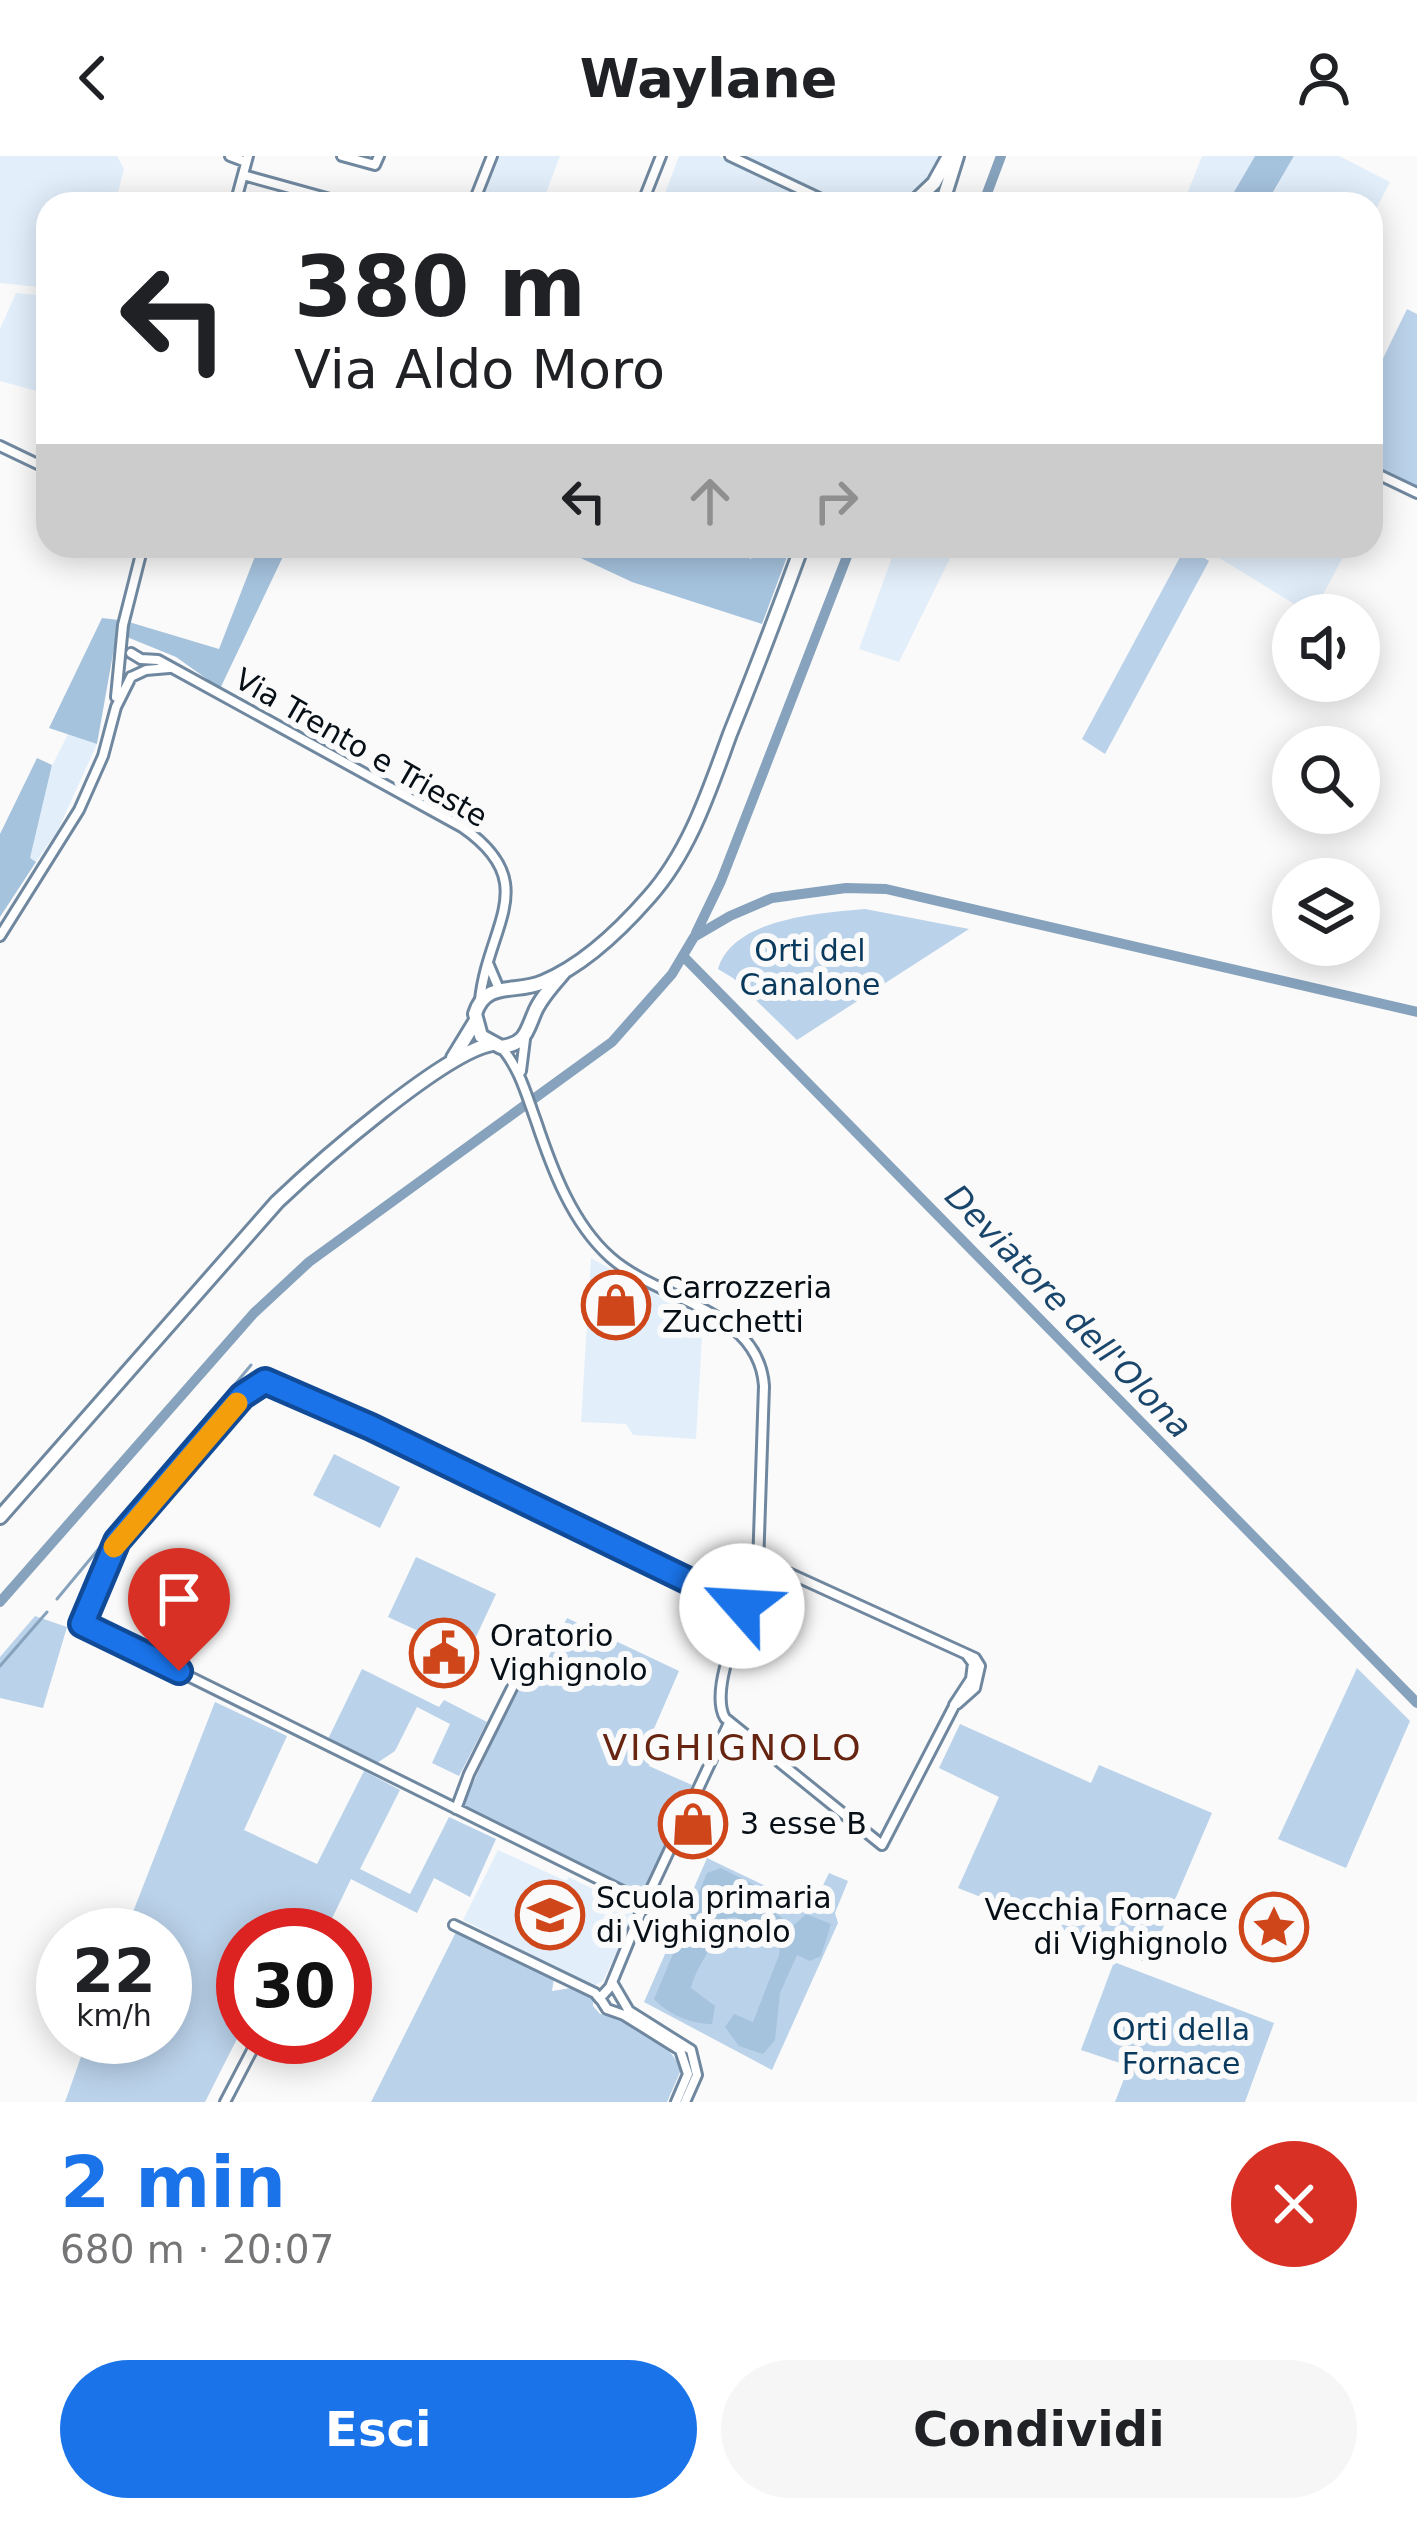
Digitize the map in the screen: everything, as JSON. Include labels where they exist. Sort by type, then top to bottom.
[{"type":"main road","points":[[925,192],[953,156]]},
{"type":"main road","points":[[945,192],[953,156]]},
{"type":"main road","points":[[448,1064],[475,1022],[479,1001],[536,986],[565,971],[640,908],[688,841],[797,558]]},
{"type":"main road","points":[[0,1517],[277,1202],[321,1162],[472,1048],[517,1043],[565,971]]},
{"type":"main road","points":[[507,990],[528,1002],[532,1015]]},
{"type":"main road","points":[[475,1022],[481,1036],[496,1045]]},
{"type":"street","points":[[230,156],[247,159],[238,192]]},
{"type":"street","points":[[342,156],[375,165],[379,156]]},
{"type":"street","points":[[478,192],[492,156]]},
{"type":"street","points":[[647,192],[661,156]]},
{"type":"street","points":[[730,156],[806,192]]},
{"type":"street","points":[[243,175],[305,192]]},
{"type":"street","points":[[0,446],[36,463]]},
{"type":"street","points":[[1383,477],[1417,494]]},
{"type":"street","points":[[1,932],[79,810],[103,756],[116,707],[122,632],[140,558]]},
{"type":"street","points":[[120,658],[131,653],[122,632]]},
{"type":"street","name":"Via Trento e Trieste","points":[[131,653],[158,660],[473,835],[500,864],[507,884],[507,903],[488,956],[479,1001]]},
{"type":"street","points":[[116,707],[141,659]]},
{"type":"street","points":[[120,671],[135,675],[171,668]]},
{"type":"street","points":[[488,956],[489,972],[507,990]]},
{"type":"street","points":[[526,1035],[520,1064],[537,1126],[568,1201],[596,1244],[625,1269],[731,1326],[757,1352],[764,1387],[758,1559],[758,1582],[719,1684],[720,1711],[882,1845],[971,1679],[973,1663],[966,1654],[758,1559]]},
{"type":"street","points":[[496,1045],[522,1079]]},
{"type":"street","points":[[645,1902],[82,1624],[117,1541],[256,1384],[278,1384],[746,1606]]},
{"type":"street","points":[[455,1810],[522,1668]]},
{"type":"street","points":[[692,2074],[676,2046],[603,2006],[645,1902],[729,1723]]},
{"type":"street","points":[[454,1925],[606,1990],[620,1990],[634,2015],[685,2044],[696,2061],[685,2102]]},
{"type":"street","points":[[614,2010],[623,2002]]},
{"type":"street","points":[[225,2102],[245,2064]]},
{"type":"street","points":[[676,2102],[692,2074]]},
{"type":"shaded area","points":[[0,156],[117,156],[124,169],[118,192],[36,192],[36,287],[0,283]]},
{"type":"shaded area","points":[[494,156],[560,156],[546,192],[480,192]]},
{"type":"shaded area","points":[[679,156],[719,156],[796,192],[666,192]]},
{"type":"shaded area","points":[[738,156],[949,156],[921,192],[809,192]]},
{"type":"shaded area","points":[[1202,156],[1255,156],[1234,192],[1188,192]]},
{"type":"shaded area","points":[[1255,156],[1294,156],[1273,192],[1234,192]]},
{"type":"shaded area","points":[[1294,156],[1339,156],[1390,182],[1383,196],[1383,192],[1274,192]]},
{"type":"shaded area","points":[[16,293],[36,295],[36,391],[0,381],[0,329]]},
{"type":"shaded area","points":[[254,558],[282,558],[218,693],[176,657],[127,637],[129,622],[219,649]]},
{"type":"shaded area","points":[[581,558],[787,558],[762,624],[632,582]]},
{"type":"shaded area","points":[[892,558],[950,558],[899,662],[859,649]]},
{"type":"shaded area","points":[[1219,558],[1343,558],[1323,594],[1278,594]]},
{"type":"shaded area","points":[[102,618],[119,620],[97,744],[49,728]]},
{"type":"shaded area","points":[[69,732],[97,744],[57,832],[36,862],[29,859],[52,766]]},
{"type":"shaded area","points":[[37,758],[52,765],[30,858],[36,862],[0,917],[0,834]]},
{"type":"shaded area","points":[[591,1258],[703,1321],[696,1439],[633,1435],[626,1424],[581,1422]]},
{"type":"shaded area","name":"Scuola primaria di Vighignolo","points":[[498,1850],[566,1881],[569,1877],[636,1911],[603,1981],[594,1986],[584,1982],[463,1920]]},
{"type":"shaded area","points":[[721,1868],[756,1886],[755,1898],[793,1926],[806,1914],[831,1924],[821,1956],[810,1961],[797,1955],[780,1993],[775,2040],[763,2054],[739,2046],[725,2027],[734,2014],[753,2022],[779,1955],[782,1922],[763,1915],[754,1936],[736,1917],[722,1919],[691,1988],[715,2006],[712,2024],[680,2017],[654,1999],[707,1873]]},
{"type":"green space","points":[[1407,309],[1417,314],[1417,487],[1383,471],[1383,358]]},
{"type":"green space","points":[[1180,558],[1209,561],[1105,754],[1082,739]]},
{"type":"green space","name":"Orti del Canalone","points":[[865,909],[969,929],[797,1040],[718,969],[727,952],[760,929],[803,916]]},
{"type":"green space","points":[[334,1454],[400,1487],[380,1528],[313,1495]]},
{"type":"green space","points":[[416,1557],[496,1594],[468,1654],[388,1617]]},
{"type":"green space","points":[[35,1616],[67,1627],[43,1708],[0,1698],[0,1657]]},
{"type":"green space","points":[[567,1618],[679,1671],[653,1731],[660,1735],[649,1766],[692,1785],[645,1892],[637,1893],[463,1805],[523,1675],[537,1681]]},
{"type":"green space","points":[[1357,1668],[1410,1721],[1346,1868],[1278,1839]]},
{"type":"green space","points":[[362,1669],[439,1707],[444,1700],[487,1722],[459,1776],[432,1763],[450,1724],[417,1707],[395,1751],[377,1763],[328,1739]]},
{"type":"green space","points":[[215,1702],[287,1736],[244,1830],[317,1864],[364,1771],[400,1790],[360,1869],[410,1894],[449,1817],[496,1839],[470,1897],[434,1878],[417,1913],[351,1879],[337,1908],[216,1908],[216,2064],[224,2064],[205,2102],[65,2102],[78,2064],[192,2064],[192,1908],[135,1908]]},
{"type":"green space","points":[[960,1724],[1091,1783],[1099,1765],[1212,1813],[1148,1963],[958,1888],[999,1797],[939,1768]]},
{"type":"green space","points":[[707,1858],[812,1908],[829,1873],[848,1881],[835,1913],[838,1923],[772,2070],[644,2002]]},
{"type":"green space","points":[[456,1932],[554,1979],[552,1991],[571,1988],[593,1999],[600,2014],[648,2032],[681,2070],[667,2102],[371,2102]]},
{"type":"green space","name":"Orti della Fornace","points":[[1114,1962],[1274,2023],[1245,2102],[1115,2102],[1129,2066],[1081,2050]]},
{"type":"waterway","points":[[988,192],[1001,156]]},
{"type":"waterway","points":[[696,933],[721,881],[846,558]]},
{"type":"waterway","points":[[0,1602],[254,1313],[309,1262],[612,1042],[672,974],[694,937],[772,898],[846,888],[886,889],[1417,1012]]},
{"type":"waterway","name":"Deviatore dell'Olona","points":[[683,956],[1417,1703]]},
{"type":"waterway","points":[[193,1435],[251,1365]]},
{"type":"waterway","points":[[57,1599],[180,1451]]},
{"type":"waterway","points":[[0,1666],[47,1612]]},
{"type":"slow traffic","points":[[114,1547],[237,1403]]},
{"type":"place","name":"Carrozzeria Zucchetti","points":[[616,1305]]},
{"type":"place","name":"Oratorio Vighignolo","points":[[444,1653]]},
{"type":"place","name":"3 esse B","points":[[693,1824]]},
{"type":"place","name":"Scuola primaria di Vighignolo","points":[[550,1915]]},
{"type":"place","name":"Vecchia Fornace di Vighignolo","points":[[1274,1927]]},
{"type":"district","name":"VIGHIGNOLO","points":[[733,1747]]},
{"type":"route","points":[[179,1671],[82,1624],[117,1541],[242,1396],[265,1381],[371,1427],[732,1602],[743,1600],[742,1606]]}]
